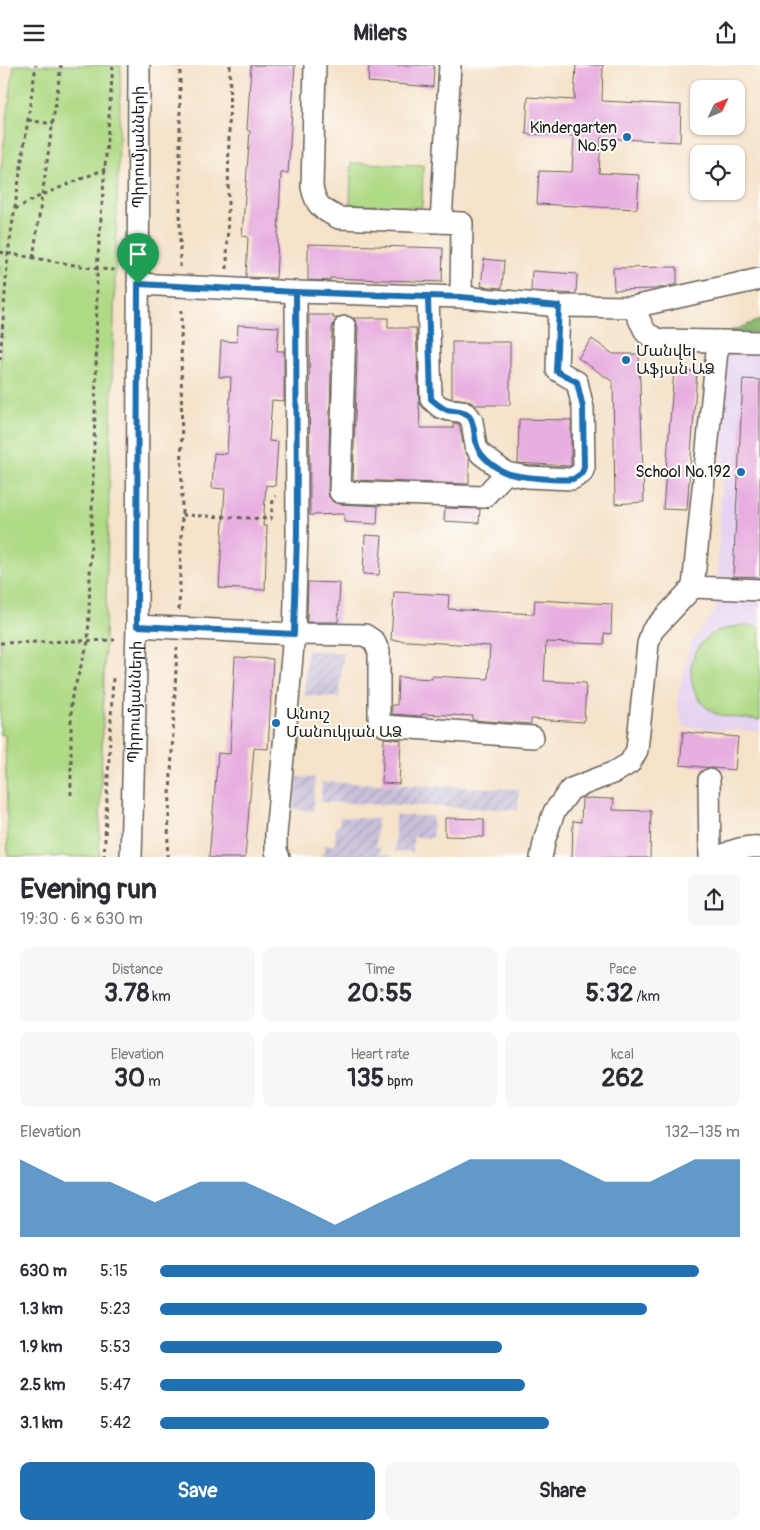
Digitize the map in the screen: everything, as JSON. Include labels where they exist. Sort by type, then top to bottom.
[{"type":"street","name":"Պիրումյանների","points":[[131,857],[137,626],[132,277],[139,65]]},
{"type":"street","points":[[314,65],[312,187],[315,201],[324,210],[339,218],[462,223],[461,297]]},
{"type":"street","points":[[441,222],[450,65]]},
{"type":"street","points":[[132,277],[181,287],[461,297],[559,306],[633,307],[760,279]]},
{"type":"street","points":[[279,857],[276,851],[276,835],[294,634],[297,534],[296,292]]},
{"type":"street","points":[[428,297],[431,399],[440,407],[461,411],[468,415],[472,421],[476,447],[490,462],[506,473],[527,477],[572,479],[582,473],[584,467],[583,408],[577,382],[556,371],[559,306]]},
{"type":"street","points":[[633,307],[646,333],[659,340],[760,342]]},
{"type":"street","points":[[345,327],[340,491],[484,497],[506,473]]},
{"type":"street","points":[[541,857],[545,837],[554,812],[571,789],[615,773],[630,763],[637,750],[648,644],[652,631],[693,587],[718,341]]},
{"type":"street","points":[[693,587],[760,590]]},
{"type":"street","points":[[137,626],[294,634],[365,635],[374,641],[379,651],[380,719],[385,725],[533,737]]},
{"type":"street","points":[[709,780],[710,857]]},
{"type":"street","points":[[720,857],[727,853],[760,847]]},
{"type":"path","points":[[0,360],[8,254],[36,65]]},
{"type":"path","points":[[33,258],[61,65]]},
{"type":"path","points":[[71,795],[71,700],[88,642],[96,379],[96,269],[113,65]]},
{"type":"path","points":[[167,857],[182,515],[180,65]]},
{"type":"path","points":[[226,289],[230,65]]},
{"type":"path","points":[[28,120],[53,123]]},
{"type":"path","points":[[15,209],[42,195],[104,169]]},
{"type":"path","points":[[0,253],[132,277]]},
{"type":"path","points":[[182,515],[271,519],[273,500],[278,493]]},
{"type":"path","points":[[0,643],[115,640]]},
{"type":"shaded area","name":"School No.192","points":[[728,332],[760,333],[760,731],[684,727],[677,701],[690,645],[716,610]]},
{"type":"shaded area","points":[[307,650],[343,653],[339,698],[304,695]]},
{"type":"shaded area","points":[[297,777],[315,778],[313,811],[294,809]]},
{"type":"shaded area","points":[[322,782],[519,789],[518,810],[321,802]]},
{"type":"shaded area","points":[[395,816],[433,816],[432,838],[413,837],[413,852],[395,852]]},
{"type":"shaded area","points":[[340,817],[377,819],[376,847],[380,847],[381,854],[392,855],[392,857],[321,857],[324,854],[324,845],[335,846],[336,826],[339,827]]},
{"type":"green space","points":[[14,65],[121,65],[99,857],[8,857],[5,735],[0,734],[0,175]]},
{"type":"green space","points":[[351,163],[423,165],[422,207],[350,205]]},
{"type":"green space","points":[[760,320],[760,333],[728,332]]},
{"type":"green space","points":[[743,625],[760,627],[760,720],[714,713],[699,699],[692,681],[692,662],[700,645],[715,633]]},
{"type":"building","points":[[251,65],[295,65],[288,173],[281,173],[276,278],[246,277],[248,237],[242,236],[250,131],[247,130]]},
{"type":"building","points":[[369,65],[434,65],[433,87],[368,82]]},
{"type":"building","name":"Kindergarten No.59","points":[[576,65],[603,65],[602,101],[681,105],[680,142],[601,138],[599,173],[639,175],[637,209],[537,204],[539,171],[572,172],[574,136],[526,134],[528,97],[574,100]]},
{"type":"building","points":[[308,244],[443,248],[442,282],[330,278],[330,281],[308,280]]},
{"type":"building","points":[[484,259],[504,261],[502,288],[481,286]]},
{"type":"building","points":[[677,267],[677,284],[655,289],[614,290],[613,268]]},
{"type":"building","points":[[532,271],[577,274],[576,294],[531,291]]},
{"type":"building","points":[[309,315],[333,315],[333,318],[337,318],[332,327],[329,497],[333,502],[339,504],[378,506],[377,524],[344,522],[344,514],[310,515]]},
{"type":"building","points":[[353,318],[388,318],[388,328],[416,328],[420,428],[453,428],[453,423],[459,424],[464,449],[469,458],[469,484],[353,480],[358,327]]},
{"type":"building","points":[[238,325],[279,327],[277,351],[284,351],[284,401],[272,400],[269,441],[278,442],[275,486],[266,485],[263,526],[267,526],[265,590],[219,588],[225,489],[212,488],[214,453],[227,454],[231,377],[219,377],[221,341],[237,342]]},
{"type":"building","points":[[592,339],[613,354],[639,354],[644,502],[615,504],[613,382],[578,358]]},
{"type":"building","points":[[452,342],[510,342],[510,405],[476,405],[467,400],[452,398]]},
{"type":"building","points":[[674,370],[697,372],[687,510],[663,509]]},
{"type":"building","points":[[743,379],[760,380],[760,577],[733,576]]},
{"type":"building","points":[[519,419],[571,420],[571,465],[518,463]]},
{"type":"building","points":[[445,508],[480,509],[479,523],[444,521]]},
{"type":"building","points":[[365,535],[382,536],[379,575],[363,574]]},
{"type":"building","points":[[308,582],[340,583],[338,622],[307,622]]},
{"type":"building","points":[[394,592],[449,595],[448,609],[534,614],[535,600],[612,604],[611,634],[604,633],[604,644],[546,642],[544,681],[586,683],[584,722],[531,719],[531,724],[472,720],[473,716],[392,714],[392,705],[397,705],[398,677],[432,679],[432,676],[488,679],[490,646],[391,640]]},
{"type":"building","points":[[235,657],[273,659],[268,749],[254,748],[245,857],[209,857],[218,753],[230,754]]},
{"type":"building","points":[[683,732],[738,737],[735,770],[680,765]]},
{"type":"building","points":[[384,738],[401,740],[399,784],[382,783]]},
{"type":"building","points":[[582,798],[614,799],[613,810],[651,811],[650,857],[572,857],[573,821],[581,822]]},
{"type":"building","points":[[445,818],[484,819],[484,837],[445,836]]},
{"type":"place","name":"Kindergarten No.59","points":[[627,137]]},
{"type":"place","name":"Մանվել Աֆյան ԱՁ","points":[[626,360]]},
{"type":"place","name":"School No.192","points":[[741,472]]},
{"type":"place","name":"Անուշ Մանուկյան ԱՁ","points":[[276,723]]},
{"type":"route","points":[[138,284],[137,626],[294,634],[297,534],[296,292],[428,297],[431,399],[440,407],[461,411],[468,415],[472,421],[476,447],[490,462],[506,473],[527,477],[572,479],[582,473],[584,467],[583,408],[577,382],[556,371],[559,306],[461,297],[296,292],[138,284]]}]
